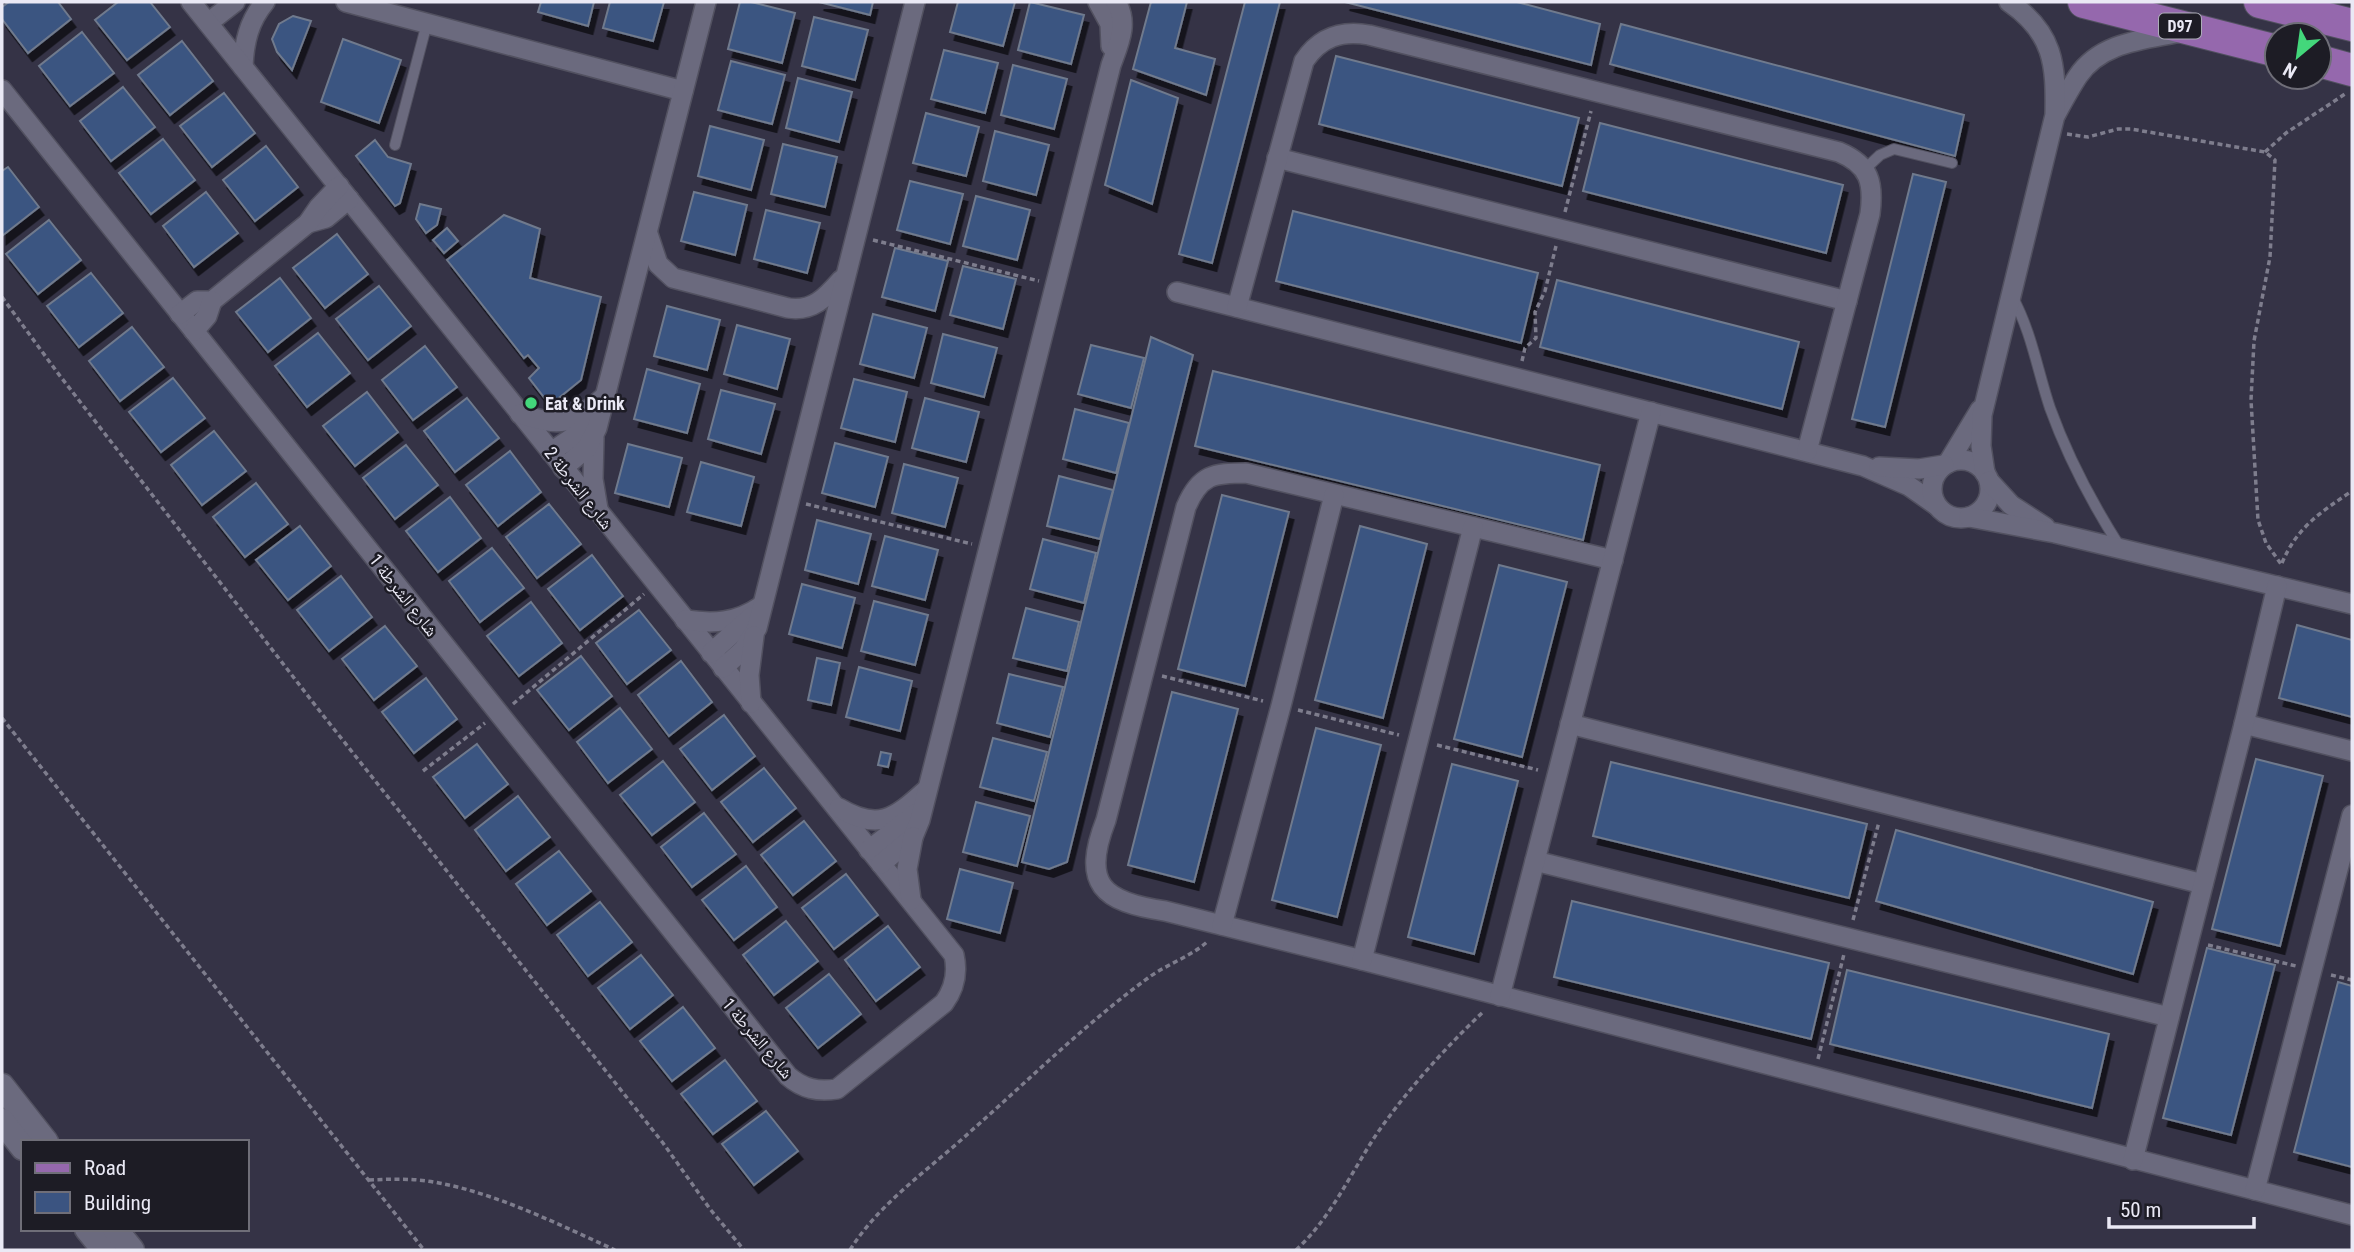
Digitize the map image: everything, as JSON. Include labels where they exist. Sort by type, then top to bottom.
[{"type":"main road","name":"D97","points":[[2084,2],[2263,47]]},
{"type":"main road","points":[[2260,2],[2352,24]]},
{"type":"main road","points":[[2333,65],[2352,70]]},
{"type":"street","points":[[201,9],[235,2]]},
{"type":"street","points":[[243,66],[247,33],[265,2]]},
{"type":"street","points":[[346,2],[683,91]]},
{"type":"street","points":[[599,513],[593,479],[594,438],[706,2]]},
{"type":"street","points":[[752,705],[750,660],[761,606],[915,2]]},
{"type":"street","points":[[1098,2],[1110,24],[1111,65]]},
{"type":"street","points":[[911,902],[907,869],[913,837],[1123,27],[1122,14],[1116,2]]},
{"type":"street","points":[[1969,517],[1984,507],[1988,499],[1981,430],[1985,400],[2054,123],[2056,72],[2047,45],[2032,21],[2009,2]]},
{"type":"street","name":"شارع الشرطة 2","points":[[201,9],[243,66],[520,414],[954,955],[956,978]]},
{"type":"street","points":[[2054,123],[2078,76],[2099,55],[2120,44],[2193,29]]},
{"type":"street","points":[[1237,307],[1304,61],[1319,43],[1329,37],[1358,33],[1839,152],[1857,162],[1864,170],[1873,192],[1870,214],[1807,452]]},
{"type":"street","name":"شارع الشرطة 1","points":[[2,90],[788,1076],[796,1083],[815,1090],[837,1089],[927,1017],[949,996],[956,978]]},
{"type":"street","points":[[1277,158],[1847,301]]},
{"type":"street","points":[[194,331],[207,316],[212,301],[308,223],[319,207],[344,192]]},
{"type":"street","points":[[648,234],[658,264],[673,278],[788,308],[803,309],[818,303],[845,276]]},
{"type":"street","points":[[1177,292],[1863,466],[1909,486],[1950,517],[1994,520],[2055,533],[2352,604]]},
{"type":"street","points":[[180,314],[197,301],[212,301]]},
{"type":"street","points":[[1936,505],[1931,488],[1933,479],[1946,464],[1985,400]]},
{"type":"street","points":[[520,414],[543,422],[567,421],[602,405]]},
{"type":"street","points":[[557,460],[602,405]]},
{"type":"street","points":[[1500,996],[1651,412]]},
{"type":"street","points":[[557,460],[587,448],[594,438]]},
{"type":"street","points":[[1863,466],[1919,469],[1962,460],[1971,462],[2011,505],[2055,533]]},
{"type":"street","points":[[1613,561],[1246,473],[1228,473],[1206,478],[1195,489],[1186,507],[1106,820],[1105,854],[1112,876],[1127,893],[1165,911],[2352,1215]]},
{"type":"street","points":[[1222,925],[1334,495]]},
{"type":"street","points":[[1362,960],[1473,527]]},
{"type":"street","points":[[2133,1160],[2277,586]]},
{"type":"street","points":[[685,620],[711,623],[728,621],[740,618],[761,606]]},
{"type":"street","points":[[717,660],[761,606]]},
{"type":"street","points":[[717,660],[744,649],[756,630]]},
{"type":"street","points":[[1570,724],[2203,884]]},
{"type":"street","points":[[2244,724],[2352,751]]},
{"type":"street","points":[[831,804],[854,817],[872,821],[902,812],[923,799]]},
{"type":"street","points":[[875,857],[923,799]]},
{"type":"street","points":[[2255,1190],[2352,815]]},
{"type":"street","points":[[875,857],[913,837]]},
{"type":"street","points":[[1535,861],[2169,1017]]},
{"type":"street","points":[[2,1086],[44,1140]]},
{"type":"street","points":[[2,1121],[21,1145]]},
{"type":"street","points":[[90,1231],[104,1250]]},
{"type":"street","points":[[117,1231],[132,1250]]},
{"type":"lane","points":[[395,145],[427,23]]},
{"type":"lane","points":[[1864,170],[1880,155],[1894,149],[1952,163]]},
{"type":"lane","points":[[2011,295],[2030,334],[2050,407],[2063,440],[2091,499],[2121,548]]},
{"type":"path","points":[[2265,152],[2286,133],[2352,89]]},
{"type":"path","points":[[2054,123],[2088,137],[2125,129],[2265,152],[2273,156],[2276,164],[2270,257],[2258,317],[2252,370],[2253,454],[2261,532],[2281,564]]},
{"type":"path","points":[[855,235],[1054,285]]},
{"type":"path","points":[[2,297],[228,592],[663,1143],[710,1209],[744,1250]]},
{"type":"path","points":[[2277,586],[2281,564],[2289,545],[2300,530],[2352,491]]},
{"type":"path","points":[[788,500],[988,547]]},
{"type":"path","points":[[423,771],[498,714],[656,584]]},
{"type":"path","points":[[1144,671],[1557,775]]},
{"type":"path","points":[[2,718],[424,1250]]},
{"type":"path","points":[[850,1250],[893,1199],[1074,1037],[1148,978],[1203,946],[1222,925]]},
{"type":"path","points":[[2189,940],[2352,980]]},
{"type":"path","points":[[1296,1250],[1326,1218],[1356,1167],[1403,1099],[1466,1028],[1500,996]]},
{"type":"path","points":[[369,1180],[415,1179],[464,1188],[615,1250]]},
{"type":"building","points":[[9,2],[58,2],[71,19],[28,53],[2,19],[2,7]]},
{"type":"building","points":[[118,2],[150,2],[170,27],[127,60],[95,20]]},
{"type":"building","points":[[541,2],[594,2],[588,26],[538,12]]},
{"type":"building","points":[[610,2],[664,2],[653,41],[603,28]]},
{"type":"building","points":[[740,2],[751,2],[795,13],[782,63],[728,49]]},
{"type":"building","points":[[819,2],[873,2],[870,15]]},
{"type":"building","points":[[958,2],[1015,2],[1003,46],[950,32]]},
{"type":"building","points":[[1030,2],[1084,15],[1071,64],[1018,50]]},
{"type":"building","points":[[1151,2],[1187,2],[1175,48],[1215,59],[1206,95],[1133,69]]},
{"type":"building","points":[[1245,2],[1280,2],[1212,263],[1179,254]]},
{"type":"building","points":[[1345,2],[1517,2],[1600,24],[1591,65]]},
{"type":"building","points":[[293,16],[311,21],[292,70],[277,52],[272,39],[279,24]]},
{"type":"building","points":[[814,17],[868,30],[855,80],[802,66]]},
{"type":"building","points":[[1621,24],[1964,115],[1955,156],[1610,64]]},
{"type":"building","points":[[82,32],[114,73],[70,106],[39,66]]},
{"type":"building","points":[[343,39],[401,60],[379,123],[321,102]]},
{"type":"building","points":[[182,41],[213,81],[170,115],[138,75]]},
{"type":"building","points":[[944,50],[998,63],[985,113],[931,99]]},
{"type":"building","points":[[1336,56],[1579,118],[1562,186],[1319,124]]},
{"type":"building","points":[[731,61],[785,75],[772,124],[718,110]]},
{"type":"building","points":[[1013,65],[1067,79],[1054,129],[1001,115]]},
{"type":"building","points":[[798,78],[852,92],[839,142],[786,128]]},
{"type":"building","points":[[1131,80],[1178,98],[1152,204],[1105,185]]},
{"type":"building","points":[[123,87],[155,127],[111,161],[80,121]]},
{"type":"building","points":[[224,93],[255,133],[212,167],[180,126]]},
{"type":"building","points":[[926,113],[979,127],[966,176],[913,163]]},
{"type":"building","points":[[1600,123],[1843,185],[1826,253],[1583,191]]},
{"type":"building","points":[[710,126],[764,140],[751,190],[698,176]]},
{"type":"building","points":[[995,131],[1049,145],[1036,195],[983,181]]},
{"type":"building","points":[[163,139],[195,180],[151,214],[119,173]]},
{"type":"building","points":[[375,140],[388,157],[411,164],[400,203],[395,206],[356,156]]},
{"type":"building","points":[[783,144],[837,157],[825,207],[771,194]]},
{"type":"building","points":[[266,146],[298,187],[255,221],[223,180]]},
{"type":"building","points":[[8,167],[39,207],[2,236],[2,171]]},
{"type":"building","points":[[1913,174],[1946,182],[1885,427],[1852,419]]},
{"type":"building","points":[[910,181],[963,194],[950,244],[897,230]]},
{"type":"building","points":[[206,192],[238,233],[194,267],[163,226]]},
{"type":"building","points":[[694,192],[747,205],[735,255],[681,241]]},
{"type":"building","points":[[976,196],[1030,210],[1017,260],[963,246]]},
{"type":"building","points":[[420,204],[441,209],[437,225],[426,233],[416,219]]},
{"type":"building","points":[[766,210],[820,223],[807,273],[754,259]]},
{"type":"building","points":[[1293,211],[1538,273],[1521,343],[1276,281]]},
{"type":"building","points":[[504,215],[540,229],[530,278],[601,297],[581,380],[550,405],[529,378],[539,368],[528,355],[524,358],[447,260]]},
{"type":"building","points":[[49,220],[81,260],[38,294],[6,254]]},
{"type":"building","points":[[447,228],[458,241],[444,253],[433,240]]},
{"type":"building","points":[[337,234],[368,274],[325,308],[293,268]]},
{"type":"building","points":[[895,248],[948,261],[935,311],[882,297]]},
{"type":"building","points":[[963,266],[1016,279],[1003,329],[950,315]]},
{"type":"building","points":[[91,273],[123,313],[79,347],[47,306]]},
{"type":"building","points":[[280,278],[311,318],[268,352],[236,312]]},
{"type":"building","points":[[1557,280],[1799,342],[1782,409],[1540,347]]},
{"type":"building","points":[[379,286],[411,326],[368,360],[336,319]]},
{"type":"building","points":[[667,306],[720,320],[707,370],[654,356]]},
{"type":"building","points":[[873,314],[927,328],[914,378],[860,364]]},
{"type":"building","points":[[737,325],[790,339],[777,389],[724,374]]},
{"type":"building","points":[[132,327],[164,367],[120,401],[89,361]]},
{"type":"building","points":[[318,333],[350,373],[307,407],[275,366]]},
{"type":"building","points":[[943,334],[997,348],[984,397],[931,383]]},
{"type":"building","points":[[1151,337],[1193,355],[1067,862],[1049,869],[1022,862]]},
{"type":"building","points":[[1091,345],[1144,358],[1131,408],[1078,394]]},
{"type":"building","points":[[425,346],[457,387],[413,420],[382,380]]},
{"type":"building","points":[[647,369],[700,384],[687,433],[634,419]]},
{"type":"building","points":[[1213,371],[1600,465],[1583,540],[1195,446]]},
{"type":"building","points":[[173,378],[205,418],[161,452],[129,412]]},
{"type":"building","points":[[854,379],[907,392],[895,442],[841,428]]},
{"type":"building","points":[[721,390],[775,404],[761,454],[708,439]]},
{"type":"building","points":[[367,392],[398,432],[355,466],[323,426]]},
{"type":"building","points":[[467,398],[499,438],[455,472],[424,431]]},
{"type":"building","points":[[925,398],[979,412],[966,462],[912,448]]},
{"type":"building","points":[[1075,409],[1129,423],[1116,473],[1063,459]]},
{"type":"building","points":[[214,431],[246,471],[202,505],[171,465]]},
{"type":"building","points":[[835,443],[888,457],[875,507],[822,493]]},
{"type":"building","points":[[628,444],[682,458],[669,507],[615,493]]},
{"type":"building","points":[[406,445],[438,485],[395,519],[363,478]]},
{"type":"building","points":[[510,451],[541,492],[498,526],[466,485]]},
{"type":"building","points":[[701,462],[754,477],[741,526],[687,512]]},
{"type":"building","points":[[904,464],[958,478],[945,527],[892,513]]},
{"type":"building","points":[[1059,476],[1113,490],[1100,539],[1047,526]]},
{"type":"building","points":[[256,483],[288,524],[245,557],[213,517]]},
{"type":"building","points":[[1222,495],[1289,512],[1245,686],[1178,669]]},
{"type":"building","points":[[450,497],[481,538],[438,572],[406,531]]},
{"type":"building","points":[[549,504],[581,544],[537,578],[506,537]]},
{"type":"building","points":[[817,520],[871,534],[858,584],[805,570]]},
{"type":"building","points":[[300,526],[331,566],[288,600],[256,560]]},
{"type":"building","points":[[1360,526],[1427,544],[1383,718],[1315,700]]},
{"type":"building","points":[[885,536],[938,550],[925,600],[872,586]]},
{"type":"building","points":[[1043,539],[1096,553],[1084,603],[1030,589]]},
{"type":"building","points":[[492,548],[524,588],[480,622],[449,581]]},
{"type":"building","points":[[592,555],[623,596],[580,630],[548,589]]},
{"type":"building","points":[[1499,565],[1567,582],[1522,757],[1454,739]]},
{"type":"building","points":[[341,576],[372,617],[329,651],[297,610]]},
{"type":"building","points":[[802,584],[855,598],[842,648],[789,634]]},
{"type":"building","points":[[874,601],[928,615],[915,665],[861,651]]},
{"type":"building","points":[[531,602],[562,643],[519,676],[487,636]]},
{"type":"building","points":[[1026,608],[1079,622],[1067,671],[1013,658]]},
{"type":"building","points":[[639,610],[671,650],[627,684],[596,643]]},
{"type":"building","points":[[2297,625],[2352,640],[2352,717],[2279,698]]},
{"type":"building","points":[[385,626],[417,666],[374,700],[342,659]]},
{"type":"building","points":[[581,656],[612,696],[569,730],[537,690]]},
{"type":"building","points":[[817,658],[840,663],[831,705],[808,700]]},
{"type":"building","points":[[681,661],[712,702],[669,736],[638,695]]},
{"type":"building","points":[[859,667],[912,681],[900,731],[846,717]]},
{"type":"building","points":[[1009,674],[1063,687],[1050,737],[997,723]]},
{"type":"building","points":[[426,678],[457,719],[414,753],[382,712]]},
{"type":"building","points":[[1172,692],[1238,709],[1194,882],[1128,865]]},
{"type":"building","points":[[620,708],[652,749],[608,783],[577,742]]},
{"type":"building","points":[[724,715],[755,756],[712,790],[680,749]]},
{"type":"building","points":[[1316,728],[1381,745],[1337,917],[1272,900]]},
{"type":"building","points":[[993,738],[1047,752],[1034,801],[980,787]]},
{"type":"building","points":[[477,744],[508,784],[465,818],[433,777]]},
{"type":"building","points":[[881,752],[891,754],[888,767],[878,765]]},
{"type":"building","points":[[2256,759],[2323,776],[2280,946],[2212,929]]},
{"type":"building","points":[[663,761],[695,802],[652,835],[620,795]]},
{"type":"building","points":[[1611,762],[1867,824],[1849,898],[1593,836]]},
{"type":"building","points":[[1452,764],[1518,781],[1474,954],[1408,937]]},
{"type":"building","points":[[764,768],[796,808],[753,842],[721,802]]},
{"type":"building","points":[[518,796],[550,837],[506,871],[475,830]]},
{"type":"building","points":[[976,802],[1030,816],[1017,866],[963,852]]},
{"type":"building","points":[[704,813],[736,854],[692,887],[661,847]]},
{"type":"building","points":[[804,821],[836,861],[793,895],[761,855]]},
{"type":"building","points":[[1896,830],[2153,902],[2133,974],[1876,901]]},
{"type":"building","points":[[559,851],[591,891],[547,925],[516,884]]},
{"type":"building","points":[[746,866],[777,907],[734,940],[702,900]]},
{"type":"building","points":[[960,869],[1013,883],[1000,933],[947,919]]},
{"type":"building","points":[[846,874],[878,915],[834,949],[802,908]]},
{"type":"building","points":[[1572,901],[1829,963],[1811,1039],[1554,977]]},
{"type":"building","points":[[600,902],[632,942],[588,976],[557,935]]},
{"type":"building","points":[[786,921],[818,961],[774,995],[743,955]]},
{"type":"building","points":[[888,926],[920,967],[876,1001],[845,960]]},
{"type":"building","points":[[2207,948],[2275,965],[2231,1135],[2163,1118]]},
{"type":"building","points":[[641,955],[673,995],[630,1029],[598,988]]},
{"type":"building","points":[[1847,970],[2109,1034],[2092,1108],[1830,1044]]},
{"type":"building","points":[[829,974],[861,1014],[818,1048],[786,1008]]},
{"type":"building","points":[[2338,982],[2352,986],[2352,1167],[2294,1152]]},
{"type":"building","points":[[683,1007],[715,1048],[672,1081],[640,1041]]},
{"type":"building","points":[[725,1060],[757,1101],[713,1134],[681,1094]]},
{"type":"building","points":[[766,1111],[798,1151],[754,1185],[722,1144]]},
{"type":"place","name":"Eat & Drink","points":[[531,403]]}]
